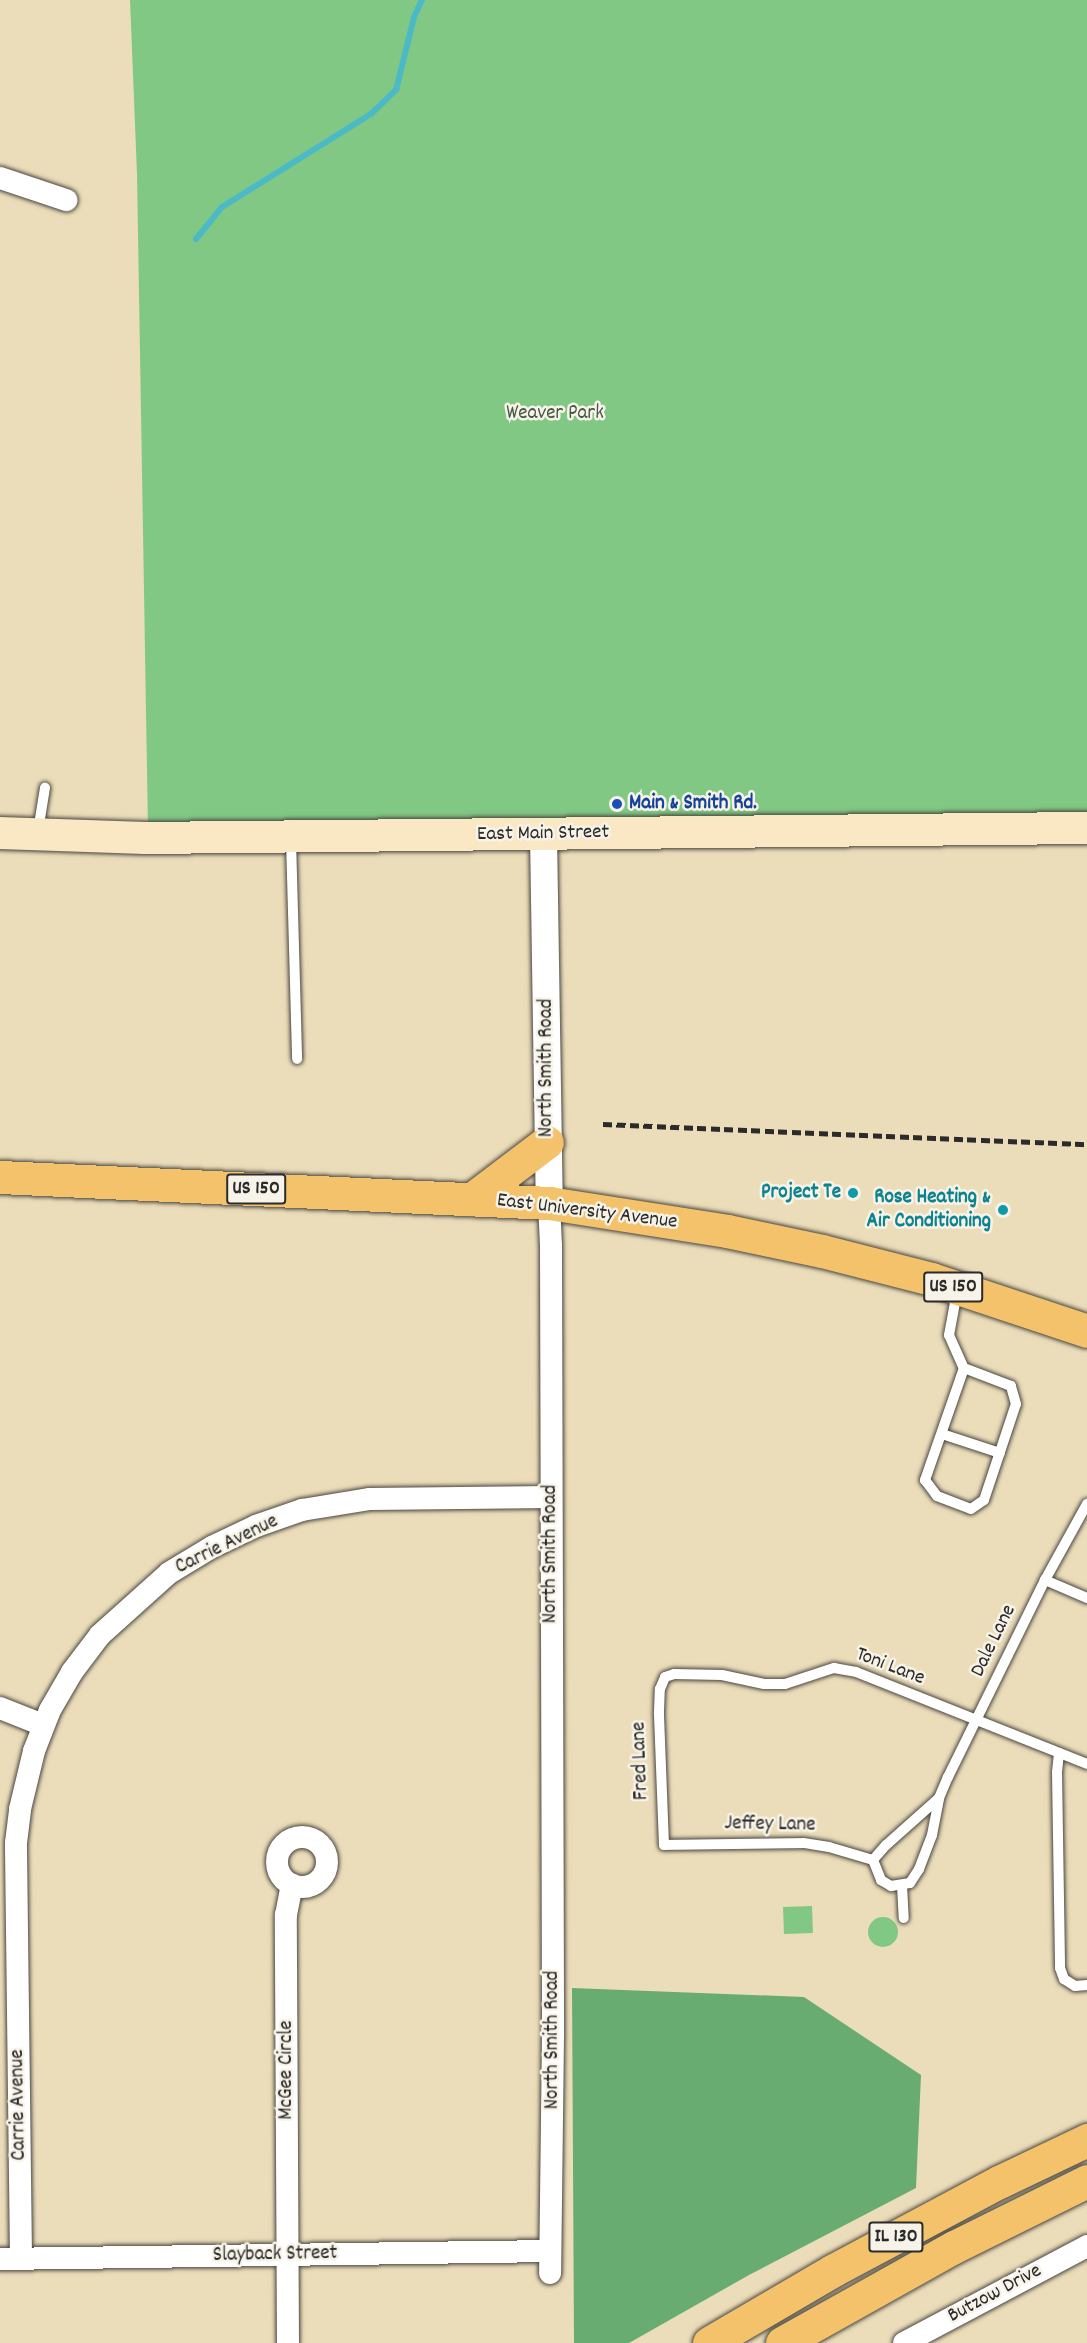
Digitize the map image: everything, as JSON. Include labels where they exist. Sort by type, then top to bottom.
[{"type":"main road","name":"East Main Street","points":[[0,833],[145,838],[1087,828]]},
{"type":"main road","points":[[472,1199],[547,1142]]},
{"type":"main road","name":"East University Avenue","points":[[0,1177],[549,1203],[727,1230],[822,1251],[957,1288],[1087,1331]]},
{"type":"main road","name":"IL 130","points":[[710,2343],[832,2271],[999,2182],[1087,2140]]},
{"type":"main road","name":"IL 130","points":[[782,2343],[954,2247],[1087,2181]]},
{"type":"street","points":[[0,178],[66,200]]},
{"type":"street","name":"North Smith Road","points":[[543,834],[547,1142],[551,1245],[554,2036],[550,2273]]},
{"type":"street","name":"Carrie Avenue","points":[[10,2259],[8,1970],[16,1843],[20,1809],[30,1764],[43,1725],[72,1672],[100,1635],[133,1603],[169,1574],[212,1547],[256,1526],[302,1510],[370,1499],[551,1497]]},
{"type":"street","points":[[0,1708],[43,1725]]},
{"type":"street","name":"McGee Circle","points":[[288,2343],[286,1915],[292,1885]]},
{"type":"street","name":"Butzow Drive","points":[[904,2343],[1087,2246]]},
{"type":"street","name":"Slayback Street","points":[[10,2259],[550,2251]]},
{"type":"lane","points":[[38,834],[45,788]]},
{"type":"lane","points":[[291,836],[297,1059]]},
{"type":"lane","points":[[957,1288],[949,1335],[964,1368],[925,1480],[937,1496],[971,1509],[984,1500],[1016,1404],[1011,1386],[964,1368]]},
{"type":"lane","points":[[942,1434],[1000,1453]]},
{"type":"lane","name":"Dale Lane","points":[[902,1885],[910,1883],[919,1869],[932,1835],[939,1798],[1045,1580],[1087,1504]]},
{"type":"lane","points":[[1045,1580],[1087,1598]]},
{"type":"lane","name":"Toni Lane","points":[[665,1677],[674,1674],[722,1675],[764,1683],[785,1683],[834,1668],[855,1672],[1087,1764]]},
{"type":"lane","name":"Fred Lane","points":[[664,1845],[659,1712],[660,1689],[665,1677]]},
{"type":"lane","points":[[1059,1753],[1057,1772],[1060,1968],[1064,1979],[1075,1986],[1087,1985]]},
{"type":"lane","name":"Dale Lane","points":[[873,1860],[886,1845],[939,1798]]},
{"type":"lane","name":"Jeffey Lane","points":[[664,1845],[803,1843],[829,1847],[873,1860]]},
{"type":"lane","points":[[873,1860],[881,1880],[891,1886],[902,1885],[904,1918]]},
{"type":"green space","name":"Weaver Park","points":[[130,0],[1087,0],[1087,825],[148,830],[137,174]]},
{"type":"green space","points":[[812,1906],[813,1933],[784,1934],[783,1907]]},
{"type":"green space","points":[[883,1917],[894,1921],[898,1932],[894,1943],[883,1947],[872,1943],[868,1932],[872,1921]]},
{"type":"green space","points":[[572,1988],[804,1997],[921,2075],[916,2188],[749,2275],[629,2343],[574,2343]]},
{"type":"waterway","points":[[196,239],[222,207],[371,114],[396,90],[414,17],[422,0]]},
{"type":"railway","points":[[603,1124],[1087,1144]]},
{"type":"place","name":"Main & Smith Rd.","points":[[617,804]]},
{"type":"place","name":"Project Te","points":[[853,1193]]},
{"type":"place","name":"Rose Heating & Air Conditioning","points":[[1003,1210]]}]
